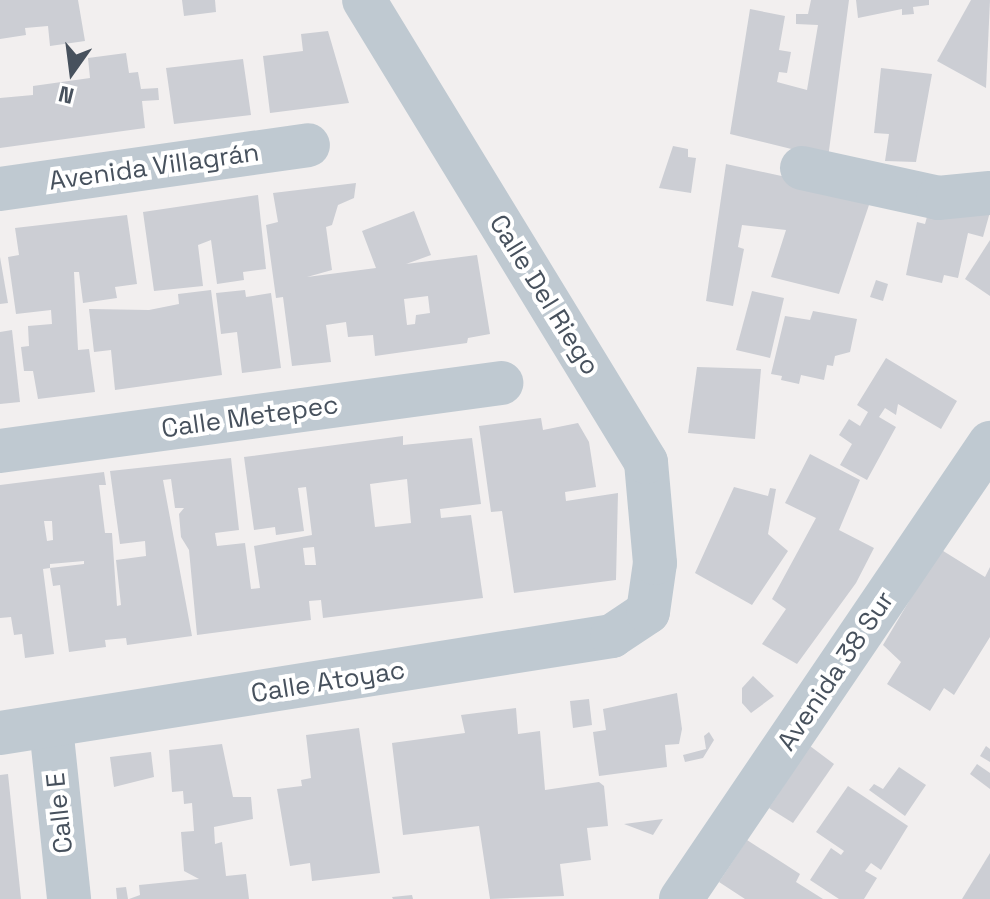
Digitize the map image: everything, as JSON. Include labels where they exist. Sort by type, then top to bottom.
[{"type":"street","name":"Calle Del Riego","points":[[364,0],[646,462],[655,563],[648,612]]},
{"type":"street","name":"Avenida Villagrán","points":[[0,189],[308,145]]},
{"type":"street","points":[[802,168],[938,198],[990,193]]},
{"type":"street","name":"Calle Metepec","points":[[0,451],[501,383]]},
{"type":"street","name":"Avenida 38 Sur","points":[[681,899],[988,452]]},
{"type":"street","name":"Calle Atoyac","points":[[0,733],[612,636],[648,612]]},
{"type":"street","name":"Calle E","points":[[51,727],[69,899]]},
{"type":"building","points":[[0,0],[78,0],[85,41],[50,46],[48,26],[25,28],[26,35],[0,39]]},
{"type":"building","points":[[182,0],[215,0],[216,12],[184,16]]},
{"type":"building","points":[[811,0],[849,0],[828,158],[730,134],[750,9],[785,16],[779,50],[791,52],[787,73],[779,72],[777,82],[807,90],[818,25],[796,24],[796,14],[808,14]]},
{"type":"building","points":[[856,0],[929,0],[929,5],[913,7],[914,14],[902,15],[902,9],[858,18]]},
{"type":"building","points":[[971,0],[990,0],[986,88],[937,61]]},
{"type":"building","points":[[328,31],[349,103],[270,113],[263,56],[303,51],[301,34]]},
{"type":"building","points":[[126,53],[129,73],[138,72],[141,89],[158,88],[159,100],[142,101],[145,128],[0,148],[0,98],[33,95],[33,86],[90,78],[88,58]]},
{"type":"building","points":[[243,59],[251,115],[174,124],[166,68]]},
{"type":"building","points":[[881,68],[932,74],[916,162],[885,161],[889,134],[874,133]]},
{"type":"building","points":[[673,146],[688,149],[688,157],[696,158],[691,193],[659,188]]},
{"type":"building","points":[[726,164],[823,185],[870,202],[839,294],[771,277],[786,230],[742,225],[738,247],[744,249],[733,306],[706,301]]},
{"type":"building","points":[[356,183],[354,198],[338,205],[332,225],[326,227],[332,270],[307,277],[376,268],[362,231],[414,211],[431,255],[406,264],[477,255],[490,334],[468,338],[467,343],[375,356],[373,335],[348,337],[346,322],[326,325],[331,362],[292,366],[283,297],[276,298],[266,225],[278,222],[273,193]],"holes":[[[428,296],[430,313],[416,315],[415,324],[407,325],[404,299]]]},
{"type":"building","points":[[258,195],[266,269],[243,272],[244,280],[217,284],[211,240],[198,245],[203,286],[154,291],[143,212]]},
{"type":"building","points":[[990,212],[983,237],[968,233],[958,278],[944,275],[942,283],[906,275],[917,222],[925,224],[928,213]]},
{"type":"building","points":[[127,215],[137,284],[115,287],[117,298],[83,303],[79,272],[74,272],[78,350],[89,349],[95,392],[38,399],[33,371],[24,371],[21,347],[29,346],[28,326],[52,324],[51,310],[16,314],[8,257],[19,255],[15,228]]},
{"type":"building","points":[[990,240],[990,296],[965,279]]},
{"type":"building","points":[[0,257],[8,303],[0,304]]},
{"type":"building","points":[[876,280],[888,284],[883,301],[870,297]]},
{"type":"building","points":[[211,290],[222,375],[115,390],[111,350],[94,352],[89,309],[149,310],[179,304],[178,294]]},
{"type":"building","points":[[245,290],[246,297],[271,293],[281,368],[242,373],[237,332],[221,334],[216,293]]},
{"type":"building","points":[[752,291],[784,298],[770,358],[736,350]]},
{"type":"building","points":[[813,311],[857,319],[850,352],[835,356],[833,366],[827,365],[824,380],[801,375],[799,384],[781,380],[782,376],[771,374],[785,316],[810,320]]},
{"type":"building","points":[[12,330],[20,402],[0,404],[0,332]]},
{"type":"building","points":[[886,358],[957,401],[941,429],[898,404],[896,415],[885,408],[879,417],[896,427],[867,480],[840,465],[852,444],[839,435],[849,419],[860,426],[868,412],[857,405]]},
{"type":"building","points":[[697,367],[761,369],[755,439],[688,433]]},
{"type":"building","points":[[541,418],[543,430],[578,423],[589,442],[596,487],[565,492],[566,501],[618,493],[616,580],[514,593],[502,511],[491,512],[479,426]]},
{"type":"building","points":[[403,436],[403,445],[472,438],[481,504],[440,509],[441,518],[471,515],[483,598],[323,618],[321,600],[309,601],[311,620],[197,635],[189,550],[181,537],[179,514],[184,508],[175,508],[171,479],[163,480],[192,636],[127,645],[126,638],[105,640],[106,647],[69,652],[60,585],[53,586],[50,568],[43,569],[54,654],[25,658],[22,634],[14,635],[11,617],[0,618],[0,485],[104,472],[106,485],[99,485],[105,533],[112,533],[117,606],[121,605],[116,560],[146,556],[145,541],[120,544],[110,471],[231,458],[239,530],[215,533],[217,546],[245,543],[251,589],[260,588],[254,546],[312,535],[306,487],[298,488],[304,531],[276,535],[275,527],[254,530],[244,457]],"holes":[[[407,479],[411,523],[375,527],[370,484]],[[44,521],[52,521],[53,540],[47,541]],[[314,547],[316,565],[305,565],[303,548]],[[84,561],[84,564],[50,568],[50,564]]]},
{"type":"building","points":[[810,454],[860,480],[839,530],[874,548],[856,583],[797,664],[762,644],[786,609],[772,599],[816,518],[785,503]]},
{"type":"building","points":[[734,487],[768,496],[770,488],[776,489],[768,534],[788,551],[752,605],[695,573]]},
{"type":"building","points":[[940,549],[985,577],[990,567],[990,637],[954,695],[944,688],[930,711],[887,684],[901,662],[883,645]]},
{"type":"building","points":[[753,676],[774,696],[751,713],[742,703],[742,688]]},
{"type":"building","points":[[677,693],[682,729],[679,744],[665,745],[667,767],[599,776],[593,732],[606,730],[603,709]]},
{"type":"building","points":[[589,699],[592,725],[573,728],[570,701]]},
{"type":"building","points":[[516,708],[518,734],[540,731],[545,790],[599,782],[604,786],[608,826],[587,828],[591,860],[560,864],[564,896],[490,899],[479,826],[403,835],[392,743],[465,733],[461,715]]},
{"type":"building","points":[[359,728],[380,873],[312,881],[310,863],[290,866],[277,789],[302,786],[301,780],[311,778],[306,735]]},
{"type":"building","points":[[709,732],[714,740],[703,758],[685,762],[683,755],[706,749],[704,736]]},
{"type":"building","points":[[222,744],[233,797],[251,797],[253,819],[214,827],[215,844],[222,842],[226,876],[246,874],[249,899],[129,899],[140,895],[139,885],[199,879],[184,871],[181,832],[194,831],[192,803],[184,804],[183,791],[172,792],[169,750]]},
{"type":"building","points":[[810,746],[834,764],[793,823],[769,808]]},
{"type":"building","points":[[986,746],[990,749],[990,762],[980,756]]},
{"type":"building","points":[[151,752],[154,777],[114,787],[110,757]]},
{"type":"building","points":[[977,764],[990,773],[990,789],[970,774]]},
{"type":"building","points":[[899,767],[926,785],[905,816],[869,790],[874,784],[883,789]]},
{"type":"building","points":[[8,774],[21,899],[0,899],[0,775]]},
{"type":"building","points":[[848,786],[908,826],[881,870],[871,863],[865,871],[877,878],[864,899],[839,899],[810,880],[831,848],[841,855],[844,851],[816,832]]},
{"type":"building","points":[[663,819],[653,835],[624,824]]},
{"type":"building","points":[[747,840],[800,874],[796,882],[823,899],[745,899],[719,882]]},
{"type":"building","points":[[990,853],[990,899],[962,899]]},
{"type":"building","points":[[126,887],[128,899],[117,899],[116,888]]},
{"type":"building","points":[[412,895],[413,899],[392,897]]}]
